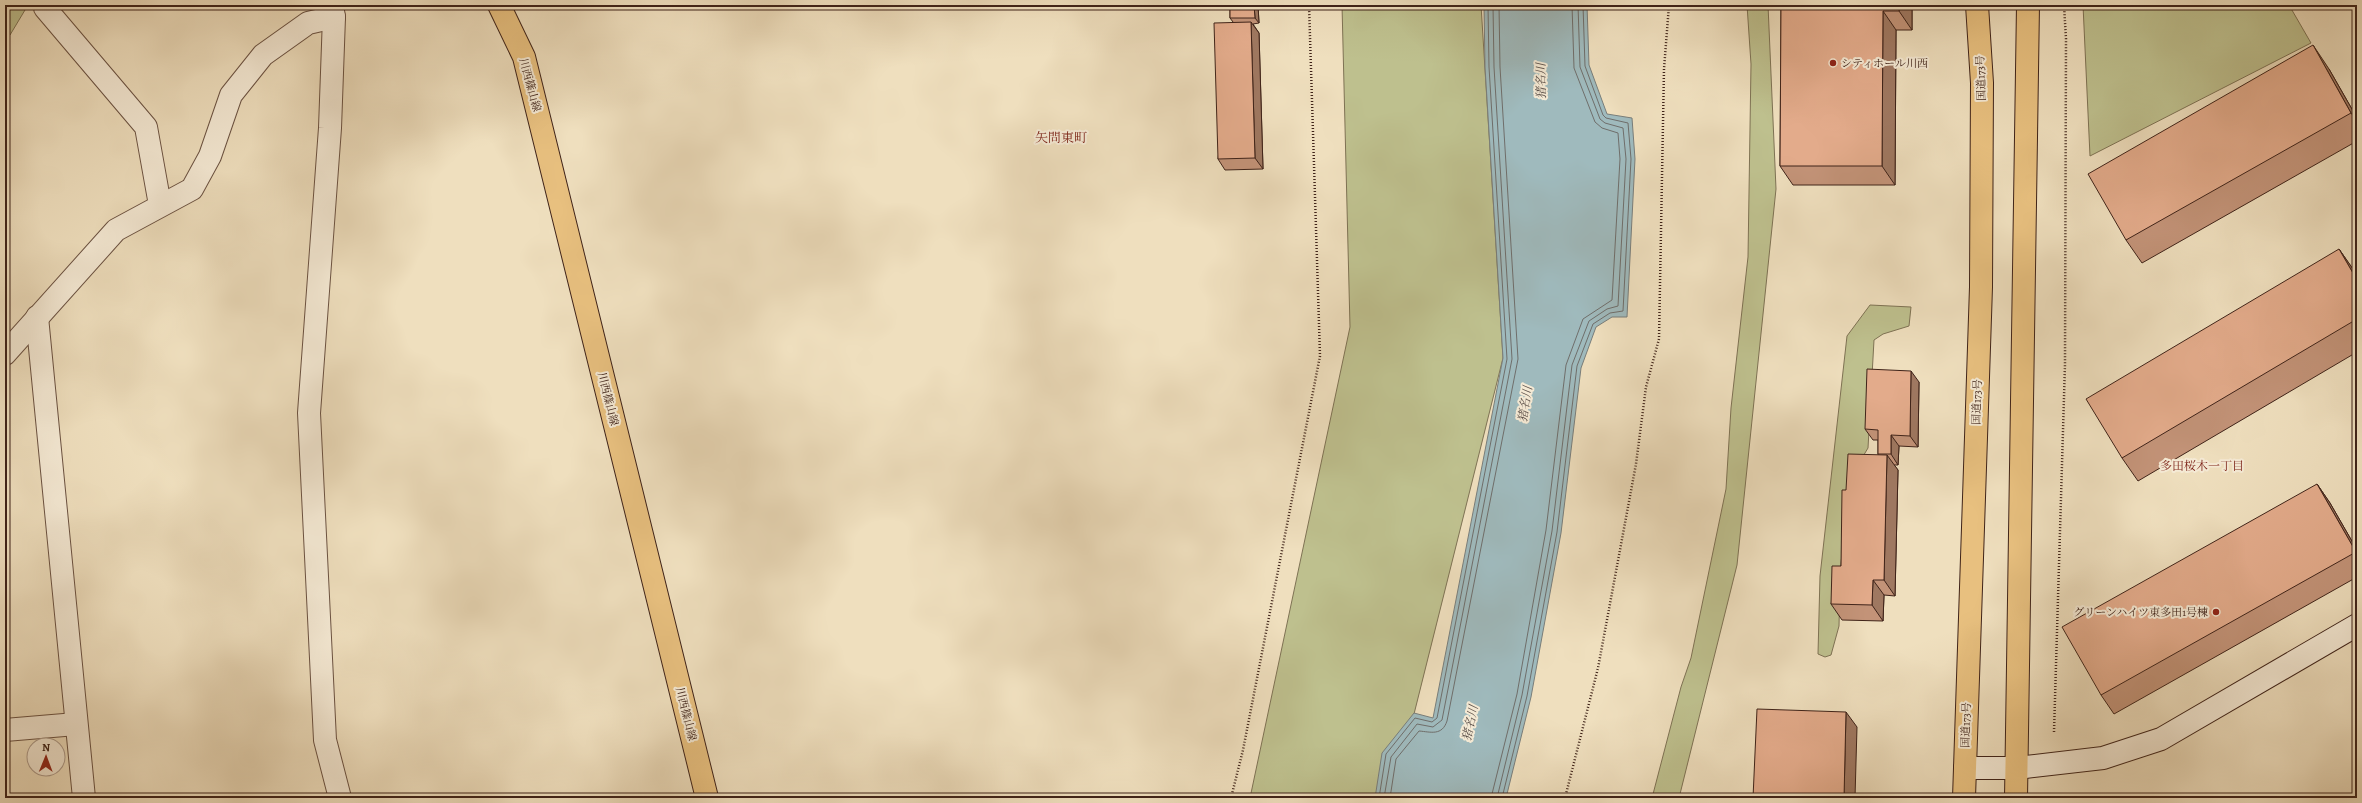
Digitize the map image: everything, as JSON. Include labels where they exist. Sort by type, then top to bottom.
[{"type":"main road","name":"川西篠山線","points":[[499,5],[524,57],[706,798]]},
{"type":"main road","name":"国道173号","points":[[1964,798],[1981,287],[1982,83],[1977,5]]},
{"type":"main road","points":[[2016,798],[2028,5]]},
{"type":"street","points":[[45,8],[146,127],[160,205]]},
{"type":"street","points":[[5,354],[116,230],[192,189],[210,156],[231,95],[264,55],[308,23],[333,11],[330,128],[309,413],[326,740],[340,798]]},
{"type":"street","points":[[37,317],[84,798]]},
{"type":"street","points":[[1965,768],[2017,768],[2102,758],[2161,739],[2357,625]]},
{"type":"street","points":[[5,730],[76,724]]},
{"type":"path","points":[[1231,798],[1243,750],[1320,356],[1309,5]]},
{"type":"path","points":[[1565,798],[1598,668],[1636,464],[1646,387],[1659,339],[1664,69],[1668,5]]},
{"type":"path","points":[[2054,735],[2065,364],[2066,39],[2064,5]]},
{"type":"green space","points":[[5,5],[28,5],[10,35],[5,36]]},
{"type":"green space","points":[[1342,5],[1481,5],[1503,358],[1393,798],[1250,798],[1350,327]]},
{"type":"green space","points":[[1747,5],[1768,5],[1776,189],[1737,565],[1679,798],[1652,798],[1681,687],[1691,658],[1726,489],[1731,408],[1748,257],[1751,64]]},
{"type":"green space","points":[[2083,5],[2289,5],[2311,43],[2090,156]]},
{"type":"green space","points":[[1870,305],[1911,307],[1909,326],[1883,334],[1874,340],[1868,448],[1856,468],[1840,580],[1839,626],[1831,655],[1825,657],[1818,654],[1820,576],[1847,336]]},
{"type":"water","name":"猪名川","points":[[1484,5],[1587,5],[1589,65],[1607,114],[1632,118],[1635,159],[1627,317],[1612,317],[1596,327],[1581,368],[1561,533],[1531,697],[1506,798],[1375,798],[1382,753],[1414,713],[1433,718],[1503,358],[1485,67]]},
{"type":"building","points":[[1230,5],[1254,5],[1255,18],[1230,18]]},
{"type":"building","points":[[1781,5],[1899,5],[1899,11],[1883,11],[1882,166],[1780,166]]},
{"type":"building","points":[[1251,22],[1255,158],[1218,159],[1214,23]]},
{"type":"building","points":[[2313,45],[2351,113],[2126,240],[2088,174]]},
{"type":"building","points":[[2339,249],[2357,280],[2357,319],[2122,458],[2086,399]]},
{"type":"building","points":[[1867,369],[1911,371],[1910,436],[1891,435],[1891,454],[1878,454],[1878,430],[1865,429]]},
{"type":"building","points":[[1848,454],[1887,455],[1884,580],[1873,580],[1872,605],[1831,604],[1832,566],[1841,566],[1842,490],[1846,490]]},
{"type":"building","name":"グリーンハイツ東多田1号棟","points":[[2317,484],[2356,552],[2101,695],[2062,627]]},
{"type":"building","points":[[1757,709],[1846,712],[1844,798],[1753,798]]},
{"type":"place","name":"シティホール川西","points":[[1833,63]]},
{"type":"place","name":"グリーンハイツ東多田1号棟","points":[[2216,612]]},
{"type":"district","name":"矢問東町","points":[[1061,137]]},
{"type":"district","name":"多田桜木一丁目","points":[[2202,466]]}]
